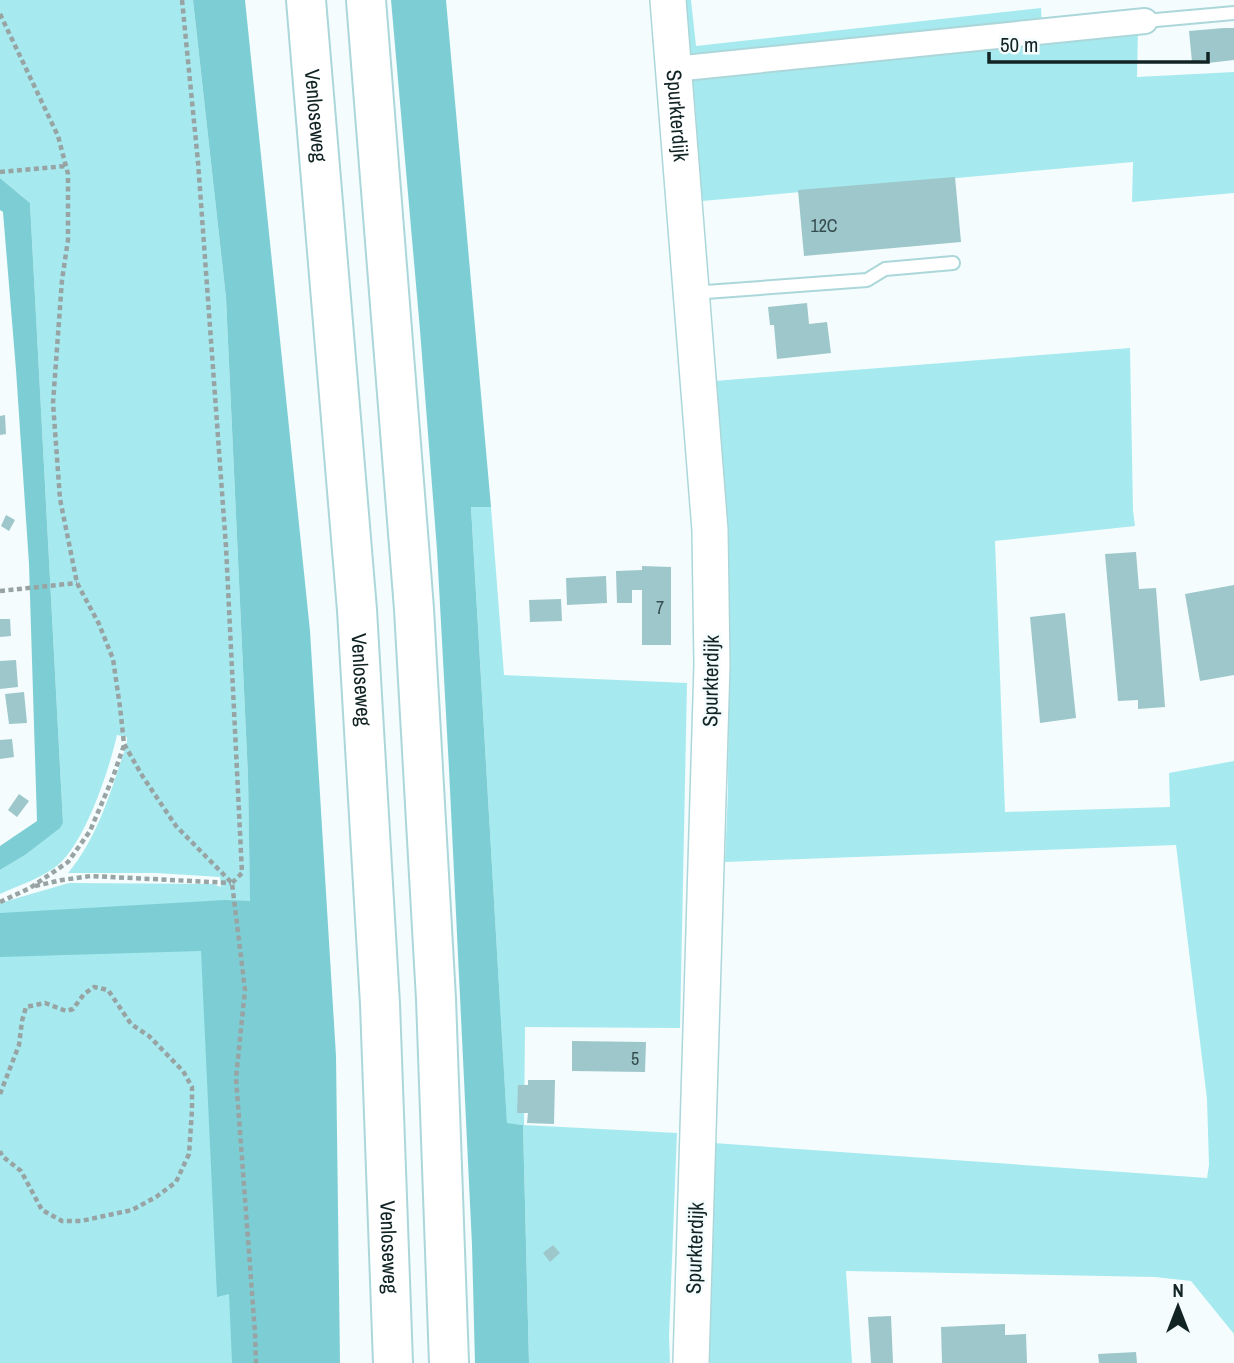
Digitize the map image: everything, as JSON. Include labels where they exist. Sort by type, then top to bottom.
[{"type":"highway","name":"Venloseweg","points":[[306,0],[358,610],[380,1004],[393,1363]]},
{"type":"highway","points":[[366,0],[414,609],[436,999],[449,1363]]},
{"type":"street","name":"Spurkterdijk","points":[[668,0],[710,530],[712,665],[691,1363]]},
{"type":"street","points":[[674,69],[1144,22]]},
{"type":"lane","points":[[1144,22],[1234,13]]},
{"type":"lane","points":[[691,293],[867,280],[885,269],[953,263]]},
{"type":"path","points":[[30,888],[91,876],[232,883],[242,873],[226,547],[198,162],[182,0]]},
{"type":"path","points":[[0,14],[58,136],[68,174],[68,240],[62,280],[53,403],[60,499],[77,583],[99,624],[113,659],[124,744],[143,778],[176,826],[232,883],[246,989],[236,1078],[256,1333],[256,1363]]},
{"type":"path","points":[[0,172],[66,166]]},
{"type":"path","points":[[0,591],[77,583]]},
{"type":"path","points":[[0,902],[30,888],[68,862],[90,831],[124,744]]},
{"type":"path","points":[[0,1094],[19,1045],[26,1007],[45,1003],[66,1011],[73,1009],[84,994],[94,987],[108,990],[131,1024],[149,1036],[183,1070],[192,1087],[190,1154],[176,1182],[132,1210],[81,1221],[62,1221],[42,1210],[21,1171],[2,1156],[0,1151]]},
{"type":"shaded area","points":[[0,0],[193,0],[226,298],[248,777],[250,890],[313,1363],[0,1363],[0,903],[69,883],[213,884],[221,887],[220,877],[156,873],[68,873],[88,843],[110,794],[127,743],[127,737],[117,735],[95,804],[69,853],[46,873],[0,894],[0,870],[25,855],[63,823],[30,203],[0,178]]},
{"type":"shaded area","points":[[193,0],[245,0],[310,631],[336,1056],[340,1363],[232,1363],[229,1294],[217,1297],[201,951],[0,957],[0,913],[225,900],[250,901],[248,777],[226,298]]},
{"type":"shaded area","points":[[391,0],[446,0],[491,507],[471,507],[507,1123],[523,1125],[529,1363],[475,1363],[472,1245],[437,550]]},
{"type":"shaded area","points":[[680,0],[691,0],[696,46],[1041,8],[1042,28],[698,57],[689,53]]},
{"type":"shaded area","points":[[1138,29],[1137,77],[1234,72],[1234,193],[1132,202],[1133,162],[702,201],[691,79]]},
{"type":"shaded area","points":[[0,178],[30,203],[63,823],[25,855],[0,870],[0,846],[37,821],[29,564],[16,370],[3,212],[0,210]]},
{"type":"shaded area","points":[[1130,348],[1135,526],[995,541],[1005,812],[1170,807],[1169,773],[1234,761],[1234,1334],[1191,1281],[1155,1277],[846,1271],[852,1363],[708,1363],[713,1143],[1207,1178],[1207,1099],[1176,845],[725,862],[729,593],[715,381]]},
{"type":"shaded area","points":[[471,506],[491,507],[504,675],[687,683],[680,1028],[525,1027],[524,1125],[677,1133],[670,1363],[529,1363],[523,1125],[507,1124]]},
{"type":"building","points":[[1234,28],[1234,60],[1192,62],[1189,31]]},
{"type":"building","points":[[955,177],[961,242],[804,256],[798,190]]},
{"type":"building","points":[[807,303],[809,324],[827,322],[831,353],[777,359],[774,325],[770,325],[768,307]]},
{"type":"building","points":[[5,415],[6,434],[0,435],[0,416]]},
{"type":"building","points":[[6,515],[15,520],[9,531],[1,526]]},
{"type":"building","points":[[1136,552],[1139,589],[1156,588],[1165,707],[1138,709],[1138,700],[1118,701],[1105,554]]},
{"type":"building","points":[[642,566],[671,567],[671,645],[642,645],[642,590],[632,590],[632,603],[617,603],[616,571],[642,570]]},
{"type":"building","points":[[606,576],[607,603],[567,605],[566,578]]},
{"type":"building","points":[[1234,585],[1234,675],[1200,681],[1185,594]]},
{"type":"building","points":[[561,599],[562,621],[530,622],[529,600]]},
{"type":"building","points":[[1065,613],[1076,718],[1040,723],[1030,617]]},
{"type":"building","points":[[0,619],[10,619],[11,636],[0,637]]},
{"type":"building","points":[[16,660],[18,687],[0,689],[0,661]]},
{"type":"building","points":[[24,692],[27,723],[9,724],[5,694]]},
{"type":"building","points":[[12,739],[14,757],[0,759],[0,740]]},
{"type":"building","points":[[19,794],[29,801],[17,817],[8,810]]},
{"type":"building","points":[[572,1041],[646,1042],[645,1072],[572,1071]]},
{"type":"building","points":[[528,1080],[555,1080],[554,1124],[527,1123],[528,1113],[517,1113],[518,1085],[528,1085]]},
{"type":"building","points":[[553,1245],[560,1253],[550,1262],[543,1253]]},
{"type":"building","points":[[891,1316],[893,1363],[871,1363],[868,1317]]},
{"type":"building","points":[[1005,1324],[1005,1335],[1026,1334],[1027,1363],[942,1363],[941,1327]]},
{"type":"building","points":[[1136,1352],[1137,1363],[1099,1363],[1098,1354]]}]
